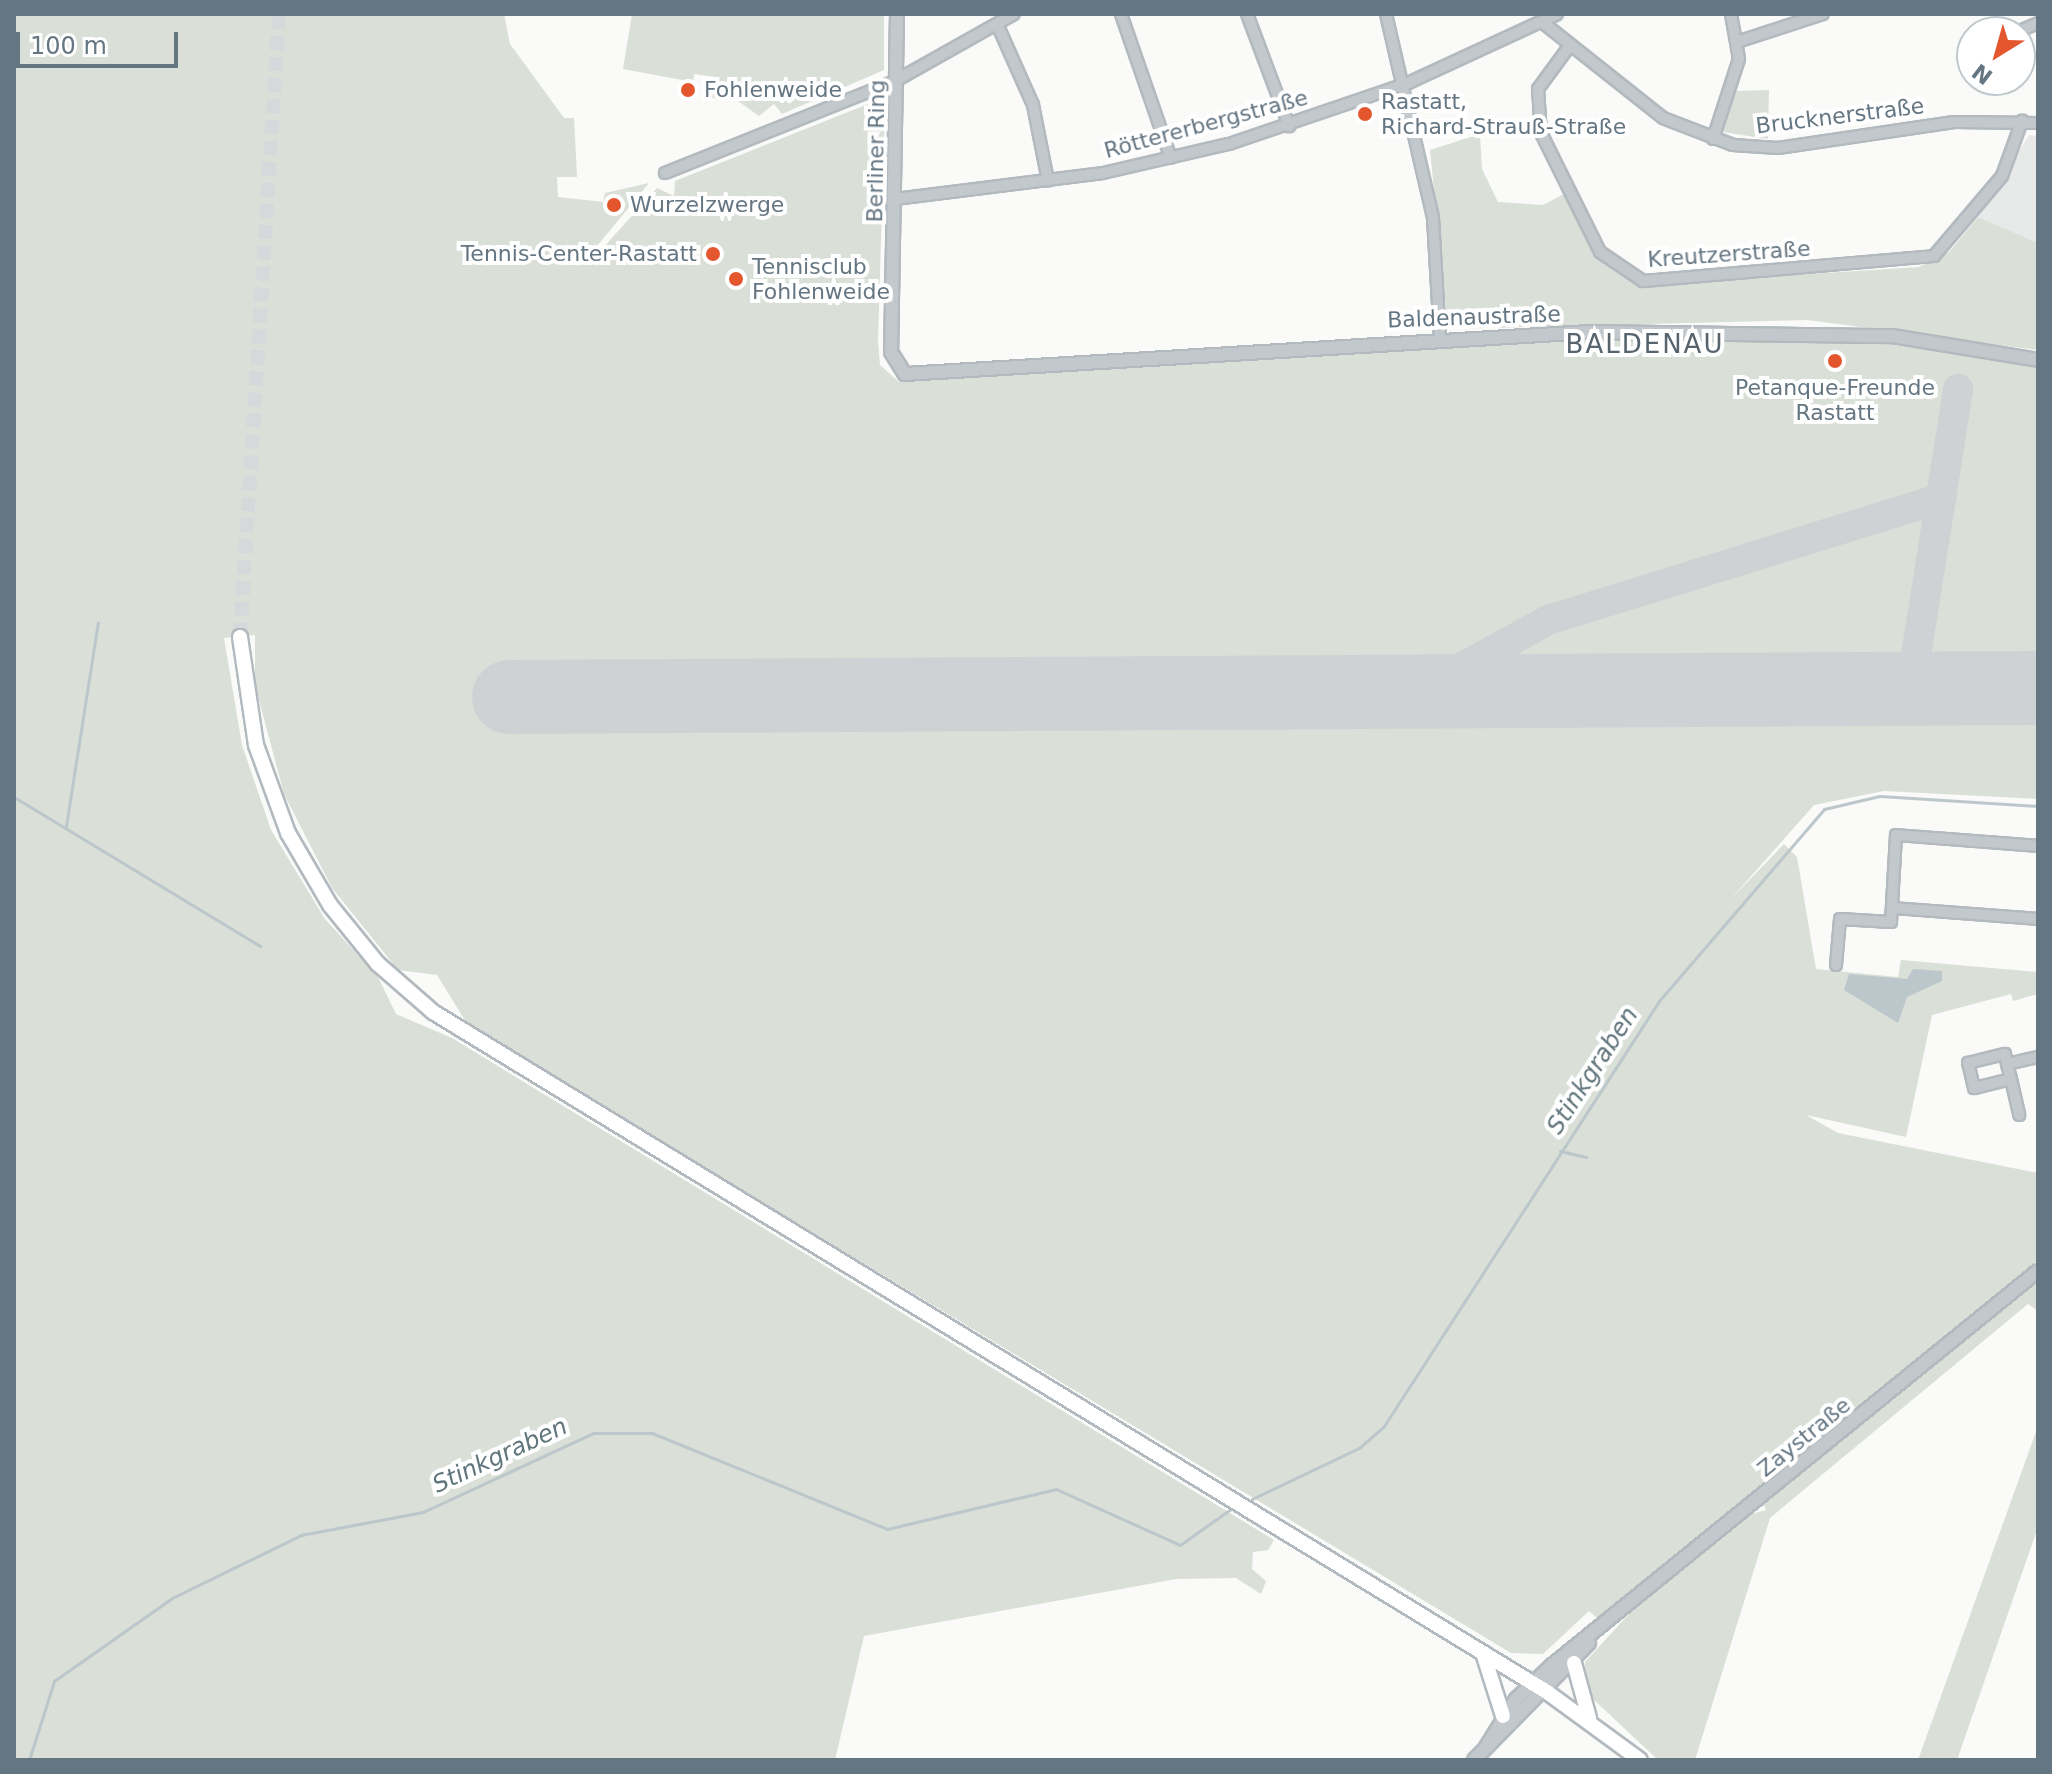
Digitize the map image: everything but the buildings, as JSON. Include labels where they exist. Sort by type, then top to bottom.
[{"type":"main road","points":[[240,637],[256,745],[288,833],[330,905],[378,964],[433,1012],[1532,1682],[1589,1719],[1640,1760]]},
{"type":"main road","points":[[1482,1652],[1503,1716]]},
{"type":"main road","points":[[1574,1663],[1589,1719]]},
{"type":"street","name":"Berliner Ring","points":[[897,14],[891,352],[896,367],[911,375]]},
{"type":"street","points":[[665,173],[897,80],[1014,14]]},
{"type":"street","points":[[1121,14],[1171,158]]},
{"type":"street","points":[[1247,14],[1289,126]]},
{"type":"street","points":[[1386,14],[1408,83],[1433,218],[1440,338]]},
{"type":"street","name":"Röttererbergstraße","points":[[895,199],[1048,181],[1171,158],[1289,126],[1408,83],[1557,14]]},
{"type":"street","points":[[1713,139],[1740,41],[1731,14]]},
{"type":"street","points":[[1740,41],[1823,14]]},
{"type":"street","name":"Brucknerstraße","points":[[1542,22],[1568,48],[1663,118],[1713,139],[1778,148],[1954,122],[2038,123]]},
{"type":"street","points":[[997,24],[1033,105],[1048,181]]},
{"type":"street","name":"Kreutzerstraße","points":[[1568,48],[1538,89],[1541,133],[1600,252],[1643,281],[1934,256],[2002,176],[2022,121]]},
{"type":"street","name":"Baldenaustraße","points":[[911,375],[1440,338],[1806,330],[1892,336],[2038,360]]},
{"type":"street","points":[[1836,965],[1840,919],[1891,922],[1896,835],[2038,846]]},
{"type":"street","points":[[1893,908],[2038,919]]},
{"type":"street","points":[[2011,1079],[1974,1088],[1968,1063],[2005,1054],[2007,1064],[2011,1079],[2019,1115]]},
{"type":"street","points":[[2007,1064],[2038,1057]]},
{"type":"street","name":"Zaystraße","points":[[1486,1747],[1503,1716],[1532,1682],[2038,1271]]},
{"type":"street","name":"Zaystraße","points":[[1486,1747],[1547,1692],[1574,1663],[1595,1633]]},
{"type":"street","points":[[1474,1760],[1486,1747]]},
{"type":"shaded area","points":[[14,14],[504,14],[510,44],[564,118],[574,118],[577,177],[557,177],[558,197],[603,202],[605,193],[649,183],[597,246],[602,249],[657,188],[674,196],[675,181],[878,100],[885,107],[878,341],[880,365],[899,382],[1545,340],[1741,337],[1894,345],[2038,366],[2038,799],[1884,791],[1814,805],[1730,900],[1784,844],[1797,857],[1816,969],[1898,977],[1901,960],[2038,972],[2038,994],[2013,1001],[2011,994],[1932,1015],[1906,1137],[1806,1115],[1838,1133],[2038,1173],[2038,1260],[1597,1618],[1589,1611],[1543,1654],[1511,1653],[501,1045],[466,1022],[437,975],[398,970],[332,888],[284,794],[255,685],[255,635],[224,638],[242,745],[271,830],[325,919],[378,977],[396,1014],[452,1038],[1274,1540],[1268,1550],[1253,1552],[1252,1569],[1266,1581],[1261,1594],[1236,1578],[1176,1579],[864,1636],[835,1760],[14,1760]]},
{"type":"shaded area","points":[[632,14],[884,14],[884,70],[782,114],[774,104],[759,116],[738,101],[712,98],[715,77],[694,74],[693,82],[623,69]]},
{"type":"shaded area","points":[[1769,90],[1768,139],[1723,132],[1736,91]]},
{"type":"shaded area","points":[[1480,134],[1482,169],[1498,202],[1543,205],[1564,194],[1600,260],[1637,285],[1919,267],[1949,252],[1978,217],[2038,243],[2038,350],[1807,320],[1448,329],[1430,150]]},
{"type":"shaded area","points":[[2029,135],[2038,136],[2038,243],[1978,217]]},
{"type":"shaded area","points":[[1913,969],[1942,971],[1942,981],[1907,997],[1898,1023],[1844,990],[1849,974],[1907,979]]},
{"type":"shaded area","points":[[2038,1278],[2038,1311],[2028,1304],[1770,1518],[1695,1760],[1658,1760],[1592,1698],[1584,1685],[1585,1662],[1630,1613],[1745,1516],[1766,1510],[1762,1501]]},
{"type":"shaded area","points":[[2038,1426],[2038,1527],[1957,1760],[1918,1760]]},
{"type":"waterway","points":[[66,826],[98,622]]},
{"type":"waterway","name":"Stinkgraben","points":[[1252,1499],[1359,1448],[1384,1426],[1659,1001],[1824,809],[1880,796],[2038,806]]},
{"type":"waterway","points":[[14,797],[260,946]]},
{"type":"waterway","points":[[1560,1151],[1586,1157]]},
{"type":"waterway","name":"Stinkgraben","points":[[29,1760],[54,1681],[172,1598],[301,1535],[423,1512],[593,1433],[652,1433],[887,1529],[1056,1489],[1180,1545],[1232,1508]]},
{"type":"taxiway","points":[[1911,687],[1958,389]]},
{"type":"taxiway","points":[[1419,691],[1548,620],[1941,498]]},
{"type":"runway","points":[[509,697],[2038,688]]},
{"type":"tunnel","points":[[240,637],[279,14]]},
{"type":"place","name":"Fohlenweide","points":[[688,90]]},
{"type":"place","name":"Rastatt, Richard-Strauß-Straße","points":[[1365,114]]},
{"type":"place","name":"Wurzelzwerge","points":[[614,205]]},
{"type":"place","name":"Tennis-Center-Rastatt","points":[[713,254]]},
{"type":"place","name":"Tennisclub Fohlenweide","points":[[736,279]]},
{"type":"place","name":"Petanque-Freunde Rastatt","points":[[1835,361]]},
{"type":"district","name":"BALDENAU","points":[[1645,345]]}]
